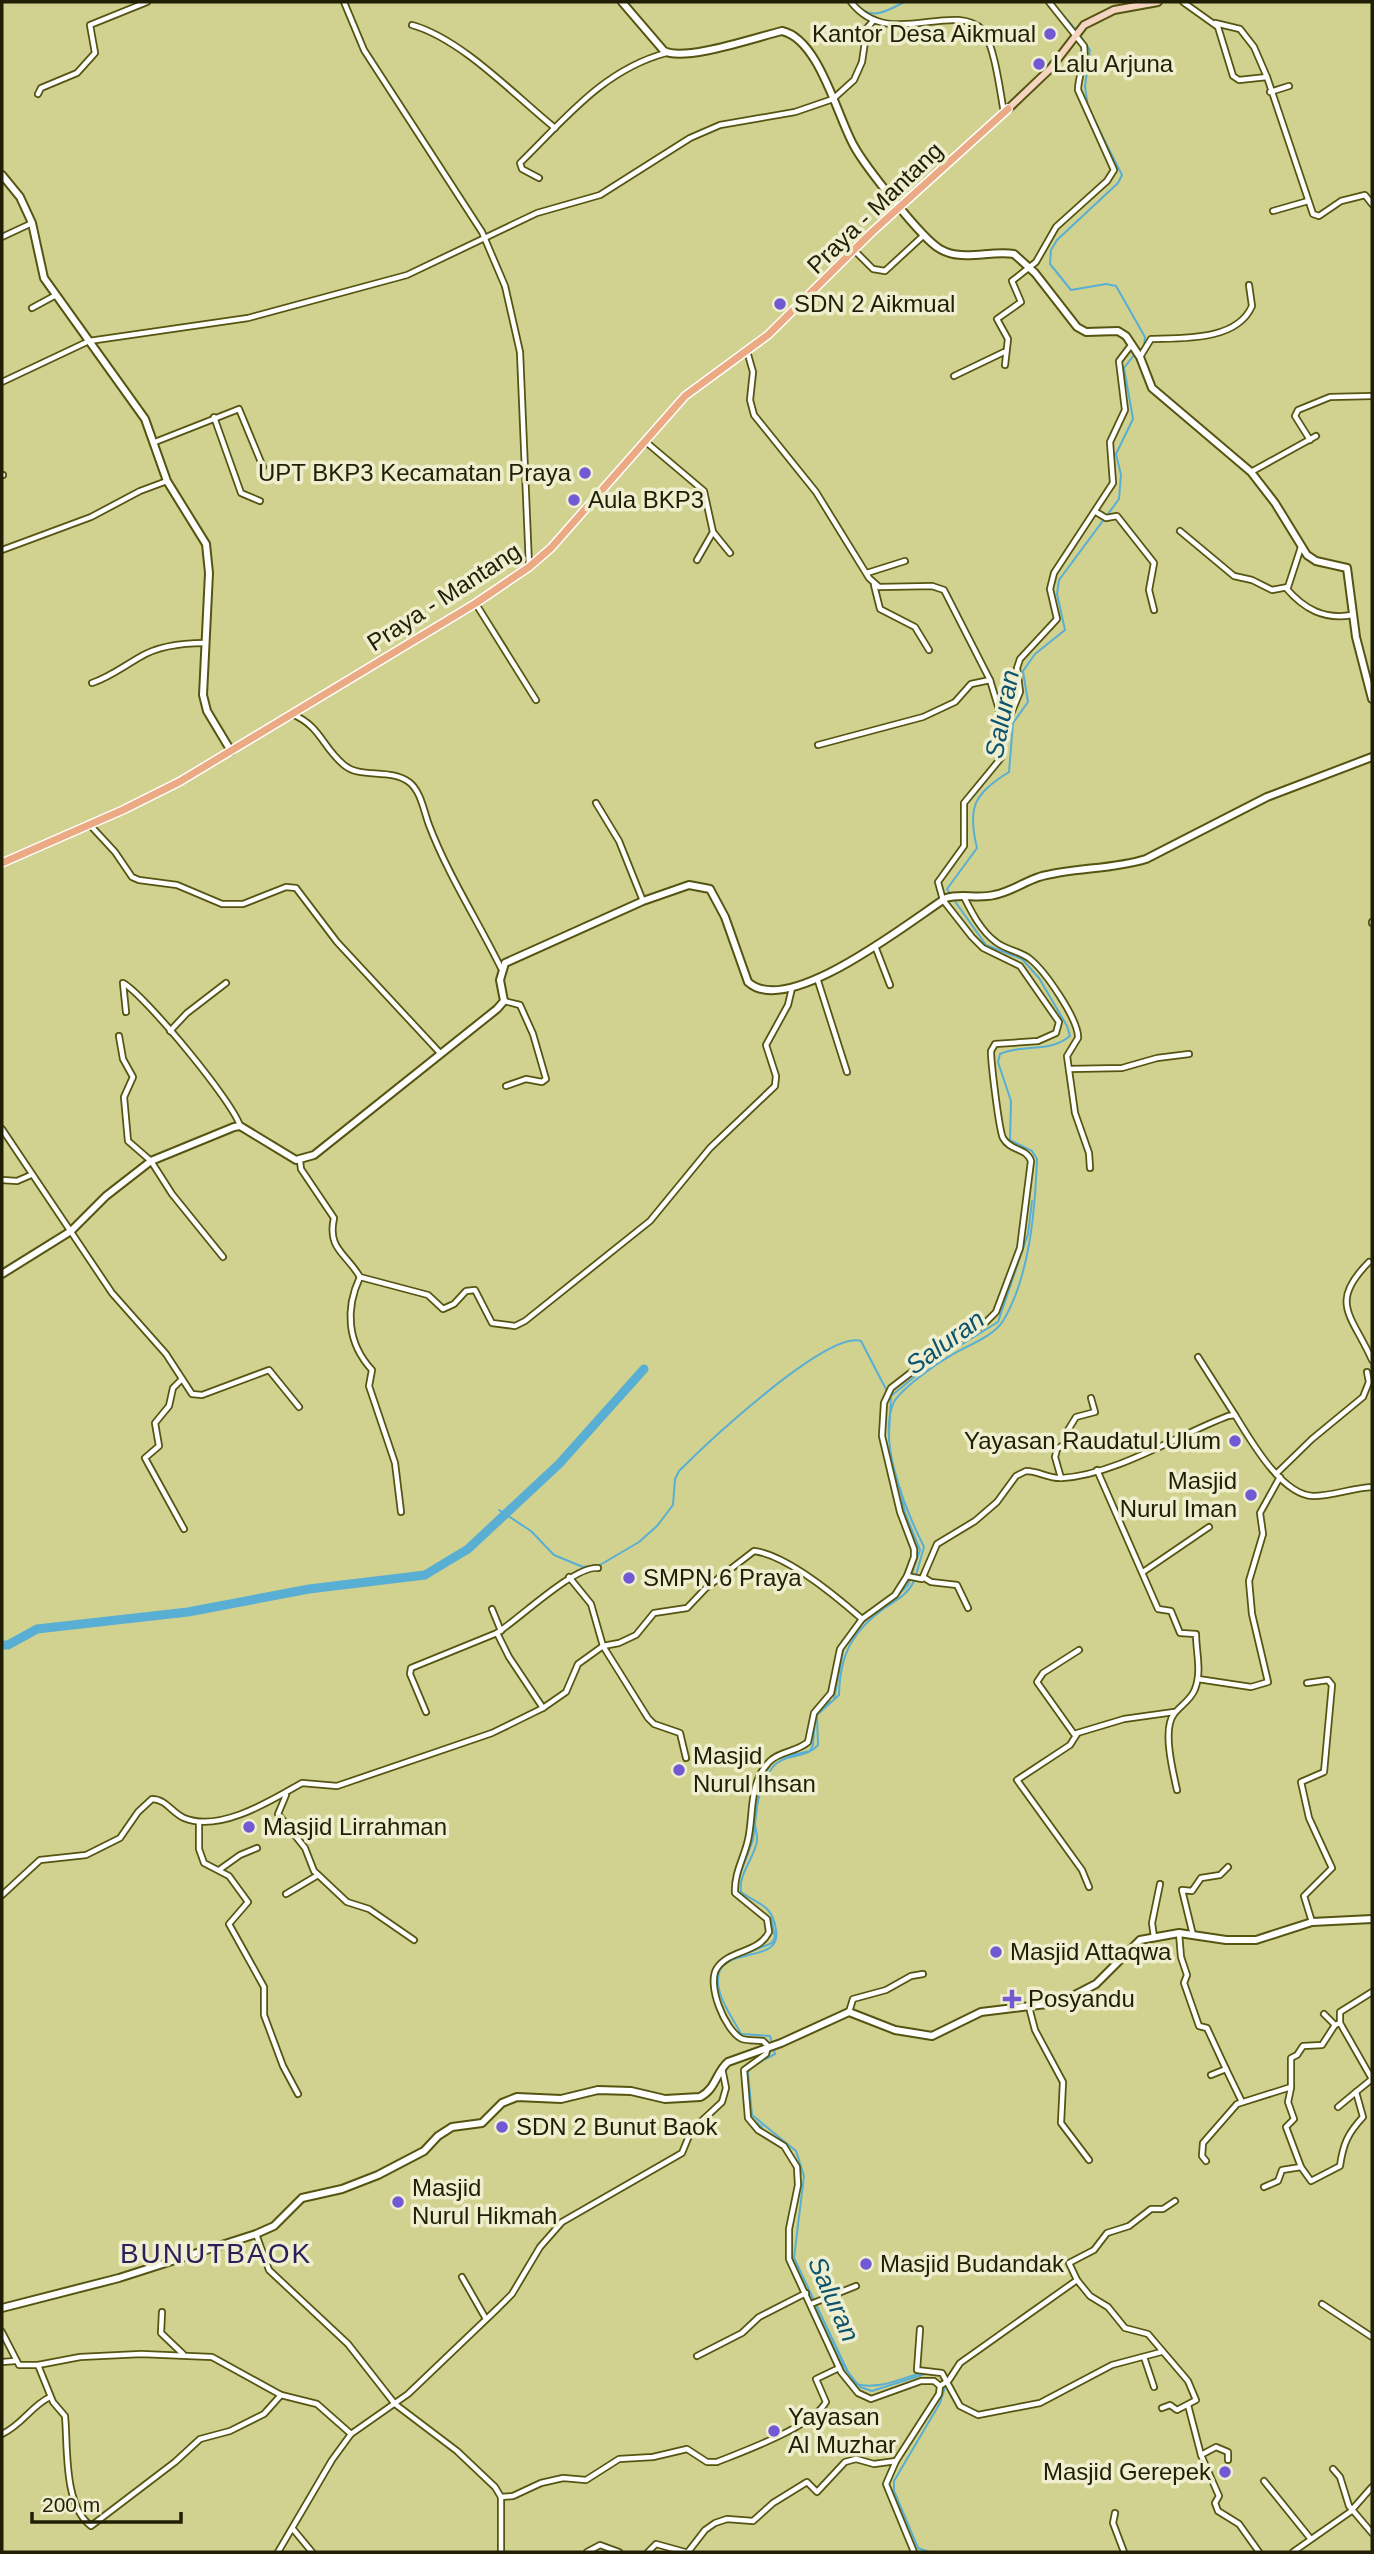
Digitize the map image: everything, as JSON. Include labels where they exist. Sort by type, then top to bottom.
[{"type":"main road","points":[[1114,10],[1158,2]]},
{"type":"main road","name":"Praya - Mantang","points":[[2,863],[147,799],[476,603],[529,567],[551,548],[685,396],[768,335],[854,250],[1051,69],[1084,25],[1114,10]]},
{"type":"street","points":[[37,94],[41,88],[79,72],[95,53],[90,24],[147,2]]},
{"type":"street","points":[[344,2],[363,50],[484,237],[505,286],[520,352],[529,567]]},
{"type":"street","points":[[622,2],[666,53]]},
{"type":"street","points":[[851,2],[874,20],[906,21],[924,15]]},
{"type":"street","points":[[1006,365],[1008,339],[997,319],[1021,302],[1011,284],[1031,268],[1056,227],[1107,181],[1114,170],[1078,90],[1085,50],[1049,2]]},
{"type":"street","points":[[1114,10],[1117,2]]},
{"type":"street","points":[[1183,2],[1215,23],[1233,24],[1254,47],[1267,77],[1308,201],[1316,216],[1341,201],[1364,195],[1372,204]]},
{"type":"street","points":[[954,13],[969,18],[984,31],[1008,109]]},
{"type":"street","points":[[2,382],[89,341],[268,313],[407,275],[537,213],[600,195],[671,149],[720,125],[795,112],[833,99],[854,80],[862,62],[867,28],[874,20]]},
{"type":"street","points":[[1215,23],[1233,76],[1239,80],[1267,77]]},
{"type":"street","points":[[412,25],[436,35],[473,61],[555,128]]},
{"type":"street","points":[[539,178],[522,169],[520,163],[607,79],[649,58],[666,53],[691,53],[782,31],[790,33],[803,43],[861,158],[924,235],[948,253],[1014,254],[1031,268],[1077,327],[1092,332],[1118,331],[1137,351],[1152,388],[1251,472],[1275,503],[1301,547],[1312,559],[1347,568],[1352,615],[1372,699]]},
{"type":"street","points":[[1270,92],[1289,86]]},
{"type":"street","points":[[2,175],[15,188],[33,223],[42,272],[145,419],[167,481],[206,547],[209,573],[205,708],[231,751]]},
{"type":"street","points":[[1273,211],[1308,201]]},
{"type":"street","points":[[2,237],[33,223]]},
{"type":"street","points":[[854,250],[873,269],[885,271],[924,235]]},
{"type":"street","points":[[769,2046],[764,2040],[742,2039],[735,2034],[714,1994],[713,1976],[724,1960],[758,1945],[768,1935],[767,1919],[739,1898],[735,1888],[738,1868],[748,1843],[753,1797],[772,1759],[808,1742],[814,1713],[831,1693],[840,1649],[862,1619],[895,1595],[909,1576],[914,1549],[900,1511],[882,1436],[884,1403],[891,1388],[940,1350],[983,1325],[996,1312],[1020,1248],[1031,1161],[1025,1152],[1008,1145],[1000,1130],[991,1051],[995,1044],[1047,1038],[1056,1033],[1059,1023],[1020,966],[984,948],[945,899],[938,887],[940,877],[964,846],[964,803],[979,781],[999,763],[1004,728],[1020,692],[1017,668],[1020,659],[1057,620],[1050,589],[1054,573],[1098,513],[1113,483],[1110,442],[1125,410],[1119,360],[1152,339],[1200,336],[1241,321],[1252,306],[1250,285]]},
{"type":"street","points":[[32,308],[56,295]]},
{"type":"street","points":[[747,351],[753,372],[750,400],[754,415],[816,492],[874,584],[880,609],[888,616],[915,626],[929,650]]},
{"type":"street","points":[[954,376],[1005,352]]},
{"type":"street","points":[[1310,440],[1295,416],[1298,410],[1330,397],[1372,396]]},
{"type":"street","points":[[155,442],[214,417],[239,410],[263,467]]},
{"type":"street","points":[[214,417],[241,494],[260,501]]},
{"type":"street","points":[[1251,472],[1316,436]]},
{"type":"street","points":[[646,442],[704,491],[713,532],[730,552]]},
{"type":"street","points":[[2,550],[91,517],[140,491],[167,481]]},
{"type":"street","points":[[1098,513],[1106,518],[1117,516],[1150,554],[1155,564],[1149,590],[1154,610]]},
{"type":"street","points":[[1180,531],[1234,576],[1252,580],[1272,590],[1286,588]]},
{"type":"street","points":[[697,560],[713,532]]},
{"type":"street","points":[[1286,588],[1301,547]]},
{"type":"street","points":[[867,573],[905,561]]},
{"type":"street","points":[[874,584],[932,586],[944,590],[990,680],[1004,728]]},
{"type":"street","points":[[1286,588],[1308,609],[1338,617],[1352,615]]},
{"type":"street","points":[[476,603],[536,700]]},
{"type":"street","points":[[92,682],[117,672],[144,655],[186,644],[205,643]]},
{"type":"street","points":[[818,745],[923,717],[955,702],[971,684],[990,680]]},
{"type":"street","points":[[292,714],[315,726],[332,753],[348,769],[384,772],[391,777],[405,780],[417,791],[435,840],[501,968],[504,1001]]},
{"type":"street","points":[[501,968],[514,957],[643,901],[689,885],[710,889],[725,917],[748,982],[763,989],[792,987],[818,981],[945,899],[995,895],[1040,877],[1128,865],[1146,859],[1267,797],[1372,757]]},
{"type":"street","points":[[596,803],[619,842],[643,901]]},
{"type":"street","points":[[90,825],[115,852],[131,877],[139,880],[177,886],[222,904],[243,904],[286,887],[296,888],[337,942],[441,1054]]},
{"type":"street","points":[[960,896],[974,918],[995,942],[1037,965],[1076,1024],[1078,1038],[1067,1056],[1075,1114],[1089,1153],[1090,1168]]},
{"type":"street","points":[[875,946],[890,985]]},
{"type":"street","points":[[818,981],[847,1072]]},
{"type":"street","points":[[170,1031],[187,1013],[226,983]]},
{"type":"street","points":[[127,1012],[123,984],[170,1031],[228,1100],[240,1126],[300,1161]]},
{"type":"street","points":[[300,1161],[301,1169],[334,1218],[331,1234],[333,1243],[350,1260],[360,1277],[428,1294],[443,1309],[454,1304],[466,1291],[475,1290],[492,1323],[515,1326],[525,1321],[650,1221],[710,1148],[775,1086],[776,1076],[766,1045],[788,1005],[792,987]]},
{"type":"street","points":[[300,1161],[335,1141],[504,1001]]},
{"type":"street","points":[[504,1001],[520,1005],[533,1034],[546,1079],[542,1083],[522,1079],[506,1086]]},
{"type":"street","points":[[119,1036],[123,1059],[133,1077],[124,1097],[128,1141],[151,1161],[172,1194],[223,1257]]},
{"type":"street","points":[[1069,1069],[1122,1068],[1157,1058],[1189,1054]]},
{"type":"street","points":[[2,1273],[71,1231],[106,1196],[151,1161],[240,1126]]},
{"type":"street","points":[[2,1129],[112,1293],[166,1354],[192,1394],[197,1396],[269,1370],[299,1407]]},
{"type":"street","points":[[2,1180],[18,1181],[31,1175]]},
{"type":"street","points":[[1368,1262],[1348,1286],[1345,1300],[1372,1360]]},
{"type":"street","points":[[360,1277],[351,1297],[351,1329],[359,1353],[372,1370],[369,1386],[395,1463],[401,1512]]},
{"type":"street","points":[[1198,1357],[1260,1457],[1278,1476],[1308,1496],[1372,1487]]},
{"type":"street","points":[[1198,1679],[1231,1681],[1251,1687],[1268,1682],[1252,1614],[1249,1581],[1263,1534],[1260,1513],[1278,1476],[1312,1439],[1363,1397],[1369,1382],[1367,1372]]},
{"type":"street","points":[[182,1379],[173,1388],[169,1406],[155,1423],[159,1446],[145,1458],[184,1530]]},
{"type":"street","points":[[1061,1478],[1055,1457],[1057,1449],[1070,1441],[1068,1430],[1076,1417],[1094,1412],[1091,1398]]},
{"type":"street","points":[[922,1579],[937,1544],[975,1521],[997,1502],[1016,1476],[1026,1471],[1037,1471],[1061,1478],[1097,1470],[1236,1415]]},
{"type":"street","points":[[1097,1470],[1158,1609],[1171,1611],[1180,1633],[1196,1634],[1198,1679],[1188,1700],[1175,1712],[1171,1720],[1169,1748],[1177,1790]]},
{"type":"street","points":[[1143,1572],[1209,1527]]},
{"type":"street","points":[[2,1895],[40,1860],[86,1855],[120,1838],[138,1812],[152,1799],[162,1801],[183,1818],[200,1823],[221,1821],[286,1795],[302,1783],[337,1786],[492,1733],[544,1707],[566,1692],[578,1664],[603,1646],[620,1643],[636,1635],[654,1613],[687,1608],[706,1588],[754,1551],[793,1567],[862,1619]]},
{"type":"street","points":[[426,1712],[410,1674],[411,1668],[499,1632],[569,1577],[590,1567],[598,1568]]},
{"type":"street","points":[[909,1576],[957,1585],[968,1608]]},
{"type":"street","points":[[569,1577],[591,1604],[603,1646],[648,1718],[654,1724],[680,1733],[685,1758]]},
{"type":"street","points":[[492,1609],[503,1649],[544,1707]]},
{"type":"street","points":[[1077,1734],[1071,1731],[1037,1682],[1043,1672],[1079,1650]]},
{"type":"street","points":[[1307,1683],[1328,1680],[1332,1685],[1324,1772],[1301,1782],[1309,1818],[1332,1868],[1304,1896],[1312,1922]]},
{"type":"street","points":[[1089,1886],[1082,1870],[1017,1780],[1070,1745],[1077,1734],[1124,1720],[1175,1712]]},
{"type":"street","points":[[286,1795],[278,1814],[305,1848],[310,1867],[347,1902],[369,1909],[414,1940]]},
{"type":"street","points":[[200,1823],[201,1856],[210,1869],[229,1876],[248,1902],[229,1924],[264,1987],[264,2015],[282,2066],[298,2094]]},
{"type":"street","points":[[218,1871],[240,1855],[257,1848]]},
{"type":"street","points":[[1193,1935],[1182,1890],[1192,1891],[1202,1878],[1220,1875],[1227,1867]]},
{"type":"street","points":[[286,1894],[318,1875]]},
{"type":"street","points":[[1154,1937],[1152,1923],[1160,1884]]},
{"type":"street","points":[[2,2308],[119,2278],[256,2234],[277,2223],[302,2198],[342,2189],[378,2175],[424,2151],[438,2136],[452,2127],[482,2123],[509,2099],[525,2095],[561,2099],[598,2090],[631,2091],[683,2101],[706,2095],[717,2081],[722,2067],[744,2053],[781,2043],[849,2012],[895,2030],[932,2036],[981,2012],[1055,2003],[1082,1992],[1107,1973],[1135,1942],[1178,1933],[1256,1940],[1312,1922],[1372,1919]]},
{"type":"street","points":[[1178,1933],[1187,1975],[1184,1983],[1191,2009],[1199,2027],[1207,2028],[1242,2102]]},
{"type":"street","points":[[849,2012],[853,1999],[886,1990],[911,1976],[923,1974]]},
{"type":"street","points":[[1356,2092],[1363,2117],[1351,2128],[1344,2141],[1340,2166],[1311,2181],[1301,2167],[1286,2127],[1294,2119],[1288,2102],[1291,2057],[1297,2055],[1303,2046],[1322,2045],[1338,2024],[1340,2012],[1372,1992]]},
{"type":"street","points":[[1029,2006],[1035,2030],[1063,2082],[1061,2123],[1089,2160]]},
{"type":"street","points":[[1324,2014],[1338,2024],[1372,2079],[1338,2107]]},
{"type":"street","points":[[769,2046],[766,2054],[744,2070],[745,2109],[758,2130],[784,2146],[797,2167],[798,2185],[788,2253],[806,2293],[814,2303],[839,2368],[850,2386],[863,2397],[871,2399],[927,2381],[940,2386]]},
{"type":"street","points":[[278,2552],[332,2460],[351,2434],[395,2404],[512,2294],[540,2246],[562,2222],[682,2153],[691,2131],[722,2102],[726,2088],[722,2067]]},
{"type":"street","points":[[1212,2076],[1226,2069]]},
{"type":"street","points":[[1206,2161],[1202,2156],[1206,2138],[1233,2107],[1291,2087]]},
{"type":"street","points":[[1264,2187],[1278,2181],[1282,2170],[1301,2167]]},
{"type":"street","points":[[1162,2408],[1170,2405],[1177,2410],[1188,2405],[1196,2399],[1192,2389],[1148,2334],[1129,2330],[1121,2325],[1108,2307],[1090,2295],[1077,2280],[1069,2263],[1094,2250],[1107,2233],[1129,2226],[1151,2209],[1163,2209],[1175,2201]]},
{"type":"street","points":[[256,2234],[269,2270],[348,2344],[395,2404],[486,2477],[501,2497],[501,2552]]},
{"type":"street","points":[[462,2277],[486,2319]]},
{"type":"street","points":[[940,2386],[948,2381],[960,2362],[1077,2280]]},
{"type":"street","points":[[814,2303],[856,2287]]},
{"type":"street","points":[[697,2356],[742,2333],[759,2317],[806,2293]]},
{"type":"street","points":[[1322,2304],[1372,2337]]},
{"type":"street","points":[[162,2312],[161,2333],[183,2355]]},
{"type":"street","points":[[920,2329],[917,2370],[939,2371],[948,2381],[960,2406],[978,2415],[1040,2403],[1112,2365],[1161,2352]]},
{"type":"street","points":[[2,2332],[19,2365],[38,2365],[80,2357],[183,2355],[220,2360],[281,2395],[317,2404],[351,2434]]},
{"type":"street","points":[[1144,2357],[1154,2387]]},
{"type":"street","points":[[2,2362],[15,2361]]},
{"type":"street","points":[[38,2365],[50,2397],[65,2416],[64,2441],[70,2488],[91,2526],[175,2462],[200,2439],[230,2431],[264,2414],[281,2395]]},
{"type":"street","points":[[501,2497],[513,2496],[541,2483],[563,2479],[586,2480],[612,2462],[632,2456],[653,2457],[687,2449],[707,2462],[717,2462],[792,2428],[820,2411],[826,2402],[818,2388],[817,2378],[839,2368]]},
{"type":"street","points":[[914,2552],[886,2484],[896,2461],[939,2394],[940,2386]]},
{"type":"street","points":[[2,2434],[20,2424],[39,2402],[50,2397]]},
{"type":"street","points":[[1188,2405],[1201,2455],[1219,2496],[1215,2503],[1217,2509],[1239,2524],[1259,2552]]},
{"type":"street","points":[[1201,2455],[1216,2447],[1228,2453],[1228,2460]]},
{"type":"street","points":[[648,2552],[656,2544],[687,2552],[710,2526],[727,2519],[753,2521],[781,2497],[807,2482],[817,2492],[845,2462],[856,2459],[874,2464],[896,2461]]},
{"type":"street","points":[[1333,2469],[1340,2477],[1352,2509],[1372,2533]]},
{"type":"street","points":[[1264,2481],[1310,2538]]},
{"type":"street","points":[[1293,2552],[1352,2509],[1372,2487]]},
{"type":"street","points":[[1115,2513],[1113,2523],[1124,2552]]},
{"type":"street","points":[[293,2529],[312,2552]]},
{"type":"street","points":[[587,2552],[600,2545],[619,2552]]},
{"type":"waterway","name":"Saluran","points":[[863,10],[879,13],[905,2]]},
{"type":"waterway","name":"Saluran","points":[[1054,5],[1076,30]]},
{"type":"waterway","name":"Saluran","points":[[1079,34],[1090,50],[1085,86],[1088,108],[1122,175],[1118,183],[1057,240],[1051,250],[1050,264],[1071,290],[1106,284],[1116,286],[1145,337],[1144,346],[1139,352]]},
{"type":"waterway","name":"Saluran","points":[[951,895],[947,889],[977,848],[973,822],[976,803],[988,787],[1009,772],[1013,723],[1028,702],[1023,671],[1035,654],[1065,630],[1057,594],[1059,580],[1119,499],[1121,475],[1116,454],[1133,419],[1124,368],[1134,355]]},
{"type":"waterway","name":"Saluran","points":[[916,1575],[924,1547],[902,1496],[891,1457],[889,1420],[893,1404],[902,1392],[928,1371],[999,1327],[1012,1303],[1029,1242],[1037,1159],[1032,1151],[1010,1140],[1011,1101],[998,1062],[1000,1054],[1053,1045],[1070,1036],[1039,978],[1022,959],[986,945],[954,900]]},
{"type":"waterway","name":"Saluran","points":[[889,1434],[891,1396],[930,1364],[998,1322],[1028,1234],[1032,1201]]},
{"type":"waterway","points":[[499,1510],[531,1531],[554,1555],[583,1567],[600,1565],[639,1542],[657,1526],[673,1505],[675,1479],[679,1471],[693,1457],[767,1392],[822,1353],[844,1343],[861,1341],[888,1393]]},
{"type":"waterway","points":[[2,1645],[8,1645],[37,1629],[188,1612],[309,1589],[425,1575],[468,1549],[559,1464],[644,1369]]},
{"type":"waterway","points":[[896,1597],[908,1585],[920,1550],[905,1513],[900,1488]]},
{"type":"waterway","name":"Saluran","points":[[756,2064],[775,2054],[770,2036],[741,2034],[723,2001],[718,1979],[721,1968],[728,1962],[770,1948],[775,1941],[776,1927],[770,1912],[741,1892],[742,1879],[757,1841],[755,1820],[760,1792],[768,1773],[777,1763],[807,1753],[818,1745],[817,1715],[839,1695],[842,1667],[850,1645],[864,1625],[902,1596],[914,1581]]},
{"type":"waterway","name":"Saluran","points":[[860,1625],[872,1615]]},
{"type":"waterway","name":"Saluran","points":[[834,1699],[844,1646]]},
{"type":"waterway","name":"Saluran","points":[[816,1715],[830,1702]]},
{"type":"waterway","name":"Saluran","points":[[775,1759],[810,1751],[815,1720]]},
{"type":"waterway","name":"Saluran","points":[[739,1877],[753,1840],[759,1790],[769,1766]]},
{"type":"waterway","points":[[730,1960],[772,1943],[775,1937],[771,1918]]},
{"type":"waterway","name":"Saluran","points":[[761,2060],[767,2058],[771,2050]]},
{"type":"waterway","name":"Saluran","points":[[751,2067],[748,2072],[752,2115],[796,2151],[804,2176],[794,2258],[848,2372],[860,2387],[872,2391],[928,2373]]},
{"type":"waterway","name":"Saluran","points":[[750,2117],[762,2127]]},
{"type":"waterway","name":"Saluran","points":[[800,2179],[801,2167]]},
{"type":"waterway","points":[[791,2234],[793,2219]]},
{"type":"waterway","name":"Saluran","points":[[791,2257],[841,2362],[856,2384],[881,2385],[921,2373]]},
{"type":"waterway","name":"Saluran","points":[[929,2552],[918,2548],[894,2491],[894,2481],[940,2403],[946,2384]]},
{"type":"place","name":"Kantor Desa Aikmual","points":[[1050,34]]},
{"type":"place","name":"Lalu Arjuna","points":[[1039,64]]},
{"type":"place","name":"SDN 2 Aikmual","points":[[780,304]]},
{"type":"place","name":"UPT BKP3 Kecamatan Praya","points":[[585,473]]},
{"type":"place","name":"Aula BKP3","points":[[574,500]]},
{"type":"place","name":"Yayasan Raudatul Ulum","points":[[1235,1441]]},
{"type":"place","name":"Masjid Nurul Iman","points":[[1251,1495]]},
{"type":"place","name":"SMPN 6 Praya","points":[[629,1578]]},
{"type":"place","name":"Masjid Nurul Ihsan","points":[[679,1770]]},
{"type":"place","name":"Masjid Lirrahman","points":[[249,1827]]},
{"type":"place","name":"Masjid Attaqwa","points":[[996,1952]]},
{"type":"place","name":"Posyandu","points":[[1012,1999]]},
{"type":"place","name":"SDN 2 Bunut Baok","points":[[502,2127]]},
{"type":"place","name":"Masjid Nurul Hikmah","points":[[398,2202]]},
{"type":"place","name":"Masjid Budandak","points":[[866,2264]]},
{"type":"place","name":"Yayasan Al Muzhar","points":[[774,2431]]},
{"type":"place","name":"Masjid Gerepek","points":[[1225,2472]]},
{"type":"district","name":"BUNUTBAOK","points":[[216,2253]]}]
